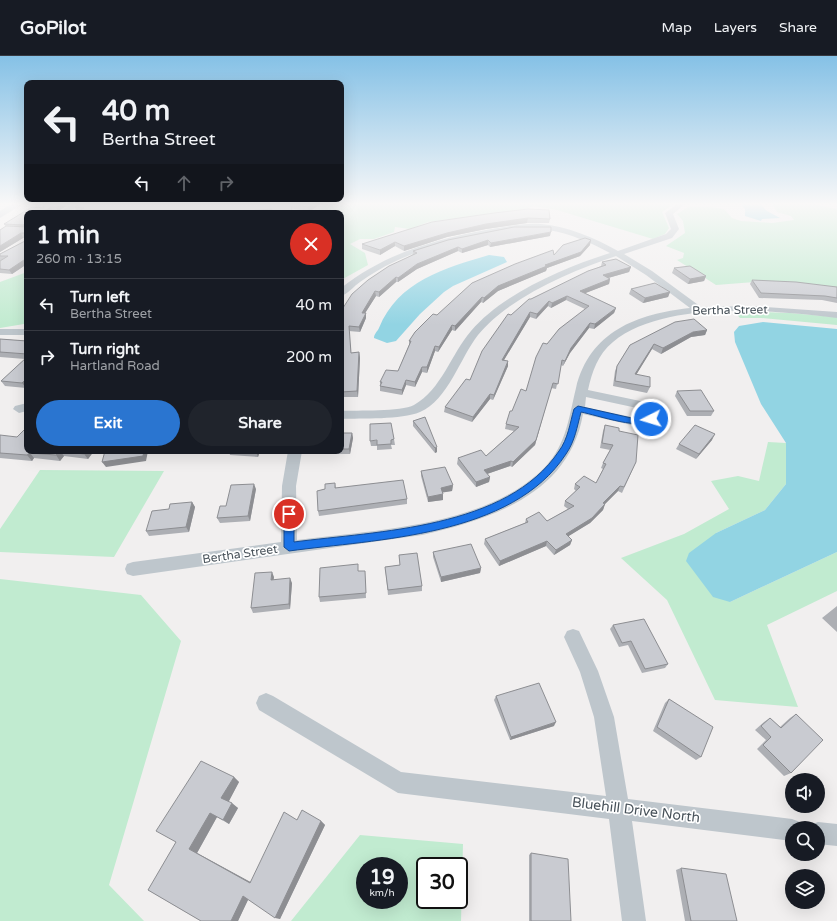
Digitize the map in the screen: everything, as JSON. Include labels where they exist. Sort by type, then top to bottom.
[{"type":"street","points":[[344,291],[369,271],[385,262],[421,247],[431,244]]},
{"type":"street","points":[[595,244],[616,253],[651,273],[698,309]]},
{"type":"street","points":[[344,414],[401,412],[416,409],[429,400],[444,382],[466,344],[495,312],[509,301],[584,264],[645,244]]},
{"type":"street","name":"Bertha Street","points":[[133,569],[422,529],[453,523],[483,513],[510,500],[548,472],[563,452],[571,438],[582,392],[592,360],[601,348],[613,337],[628,328],[650,319],[671,313],[698,309],[746,308],[837,315]]},
{"type":"street","points":[[0,332],[24,332]]},
{"type":"street","points":[[578,409],[636,422],[646,422],[651,419],[652,414],[648,409],[641,405],[582,392]]},
{"type":"street","points":[[289,547],[289,486],[294,454]]},
{"type":"street","points":[[573,636],[589,671],[604,717],[619,808],[634,921]]},
{"type":"street","name":"Bluehill Drive North","points":[[266,703],[398,782],[785,829]]},
{"type":"street","points":[[825,834],[837,836]]},
{"type":"green space","points":[[344,244],[351,244],[365,253],[368,265],[344,278]]},
{"type":"green space","points":[[668,244],[837,244],[837,289],[767,281],[716,285],[677,260],[683,258],[684,253],[666,246]]},
{"type":"green space","points":[[24,273],[24,324],[0,328],[0,282]]},
{"type":"green space","points":[[734,311],[790,313],[835,317],[837,318],[837,325],[761,318],[740,318]]},
{"type":"green space","points":[[768,442],[786,443],[786,484],[765,510],[716,533],[730,602],[837,552],[837,591],[767,625],[798,707],[715,700],[667,600],[621,558],[684,534],[729,509],[711,481],[738,476],[759,481]]},
{"type":"green space","points":[[40,470],[164,471],[114,557],[0,552],[0,529]]},
{"type":"green space","points":[[0,579],[141,595],[181,641],[109,885],[144,921],[0,921]]},
{"type":"green space","points":[[360,835],[463,844],[463,857],[416,857],[416,909],[461,909],[461,921],[291,921]]},
{"type":"water","points":[[489,255],[504,257],[507,262],[453,286],[444,292],[420,314],[396,341],[387,343],[374,338],[387,312],[398,299],[411,288],[440,271]]},
{"type":"water","points":[[763,322],[837,329],[837,552],[730,602],[713,597],[686,561],[689,553],[716,533],[765,510],[786,484],[786,443],[761,404],[735,342],[734,332],[739,326]]},
{"type":"building","points":[[19,244],[24,244],[24,260],[9,270],[0,269],[0,261],[8,256],[0,256],[0,254]]},
{"type":"building","points":[[363,244],[391,244],[380,250]]},
{"type":"building","points":[[434,244],[475,244],[462,249],[458,247],[417,264],[398,278],[396,277],[379,292],[375,291],[362,313],[366,313],[359,327],[349,326],[351,353],[359,352],[357,391],[344,392],[344,306],[352,294],[368,280],[389,266],[417,253],[413,251]]},
{"type":"building","points":[[587,244],[581,252],[545,265],[547,266],[498,286],[484,298],[482,297],[455,326],[452,325],[439,347],[435,346],[427,367],[422,367],[415,382],[406,380],[402,390],[380,386],[382,382],[380,382],[386,370],[398,371],[411,341],[409,341],[415,332],[433,314],[437,315],[472,283],[515,264],[553,250],[554,255],[563,245]]},
{"type":"building","points":[[616,259],[631,267],[603,275],[610,279],[580,291],[616,308],[595,324],[590,323],[571,348],[565,361],[562,360],[558,384],[553,383],[536,440],[513,462],[511,461],[484,470],[490,477],[476,482],[458,458],[481,450],[486,456],[519,427],[506,424],[510,411],[512,411],[521,389],[526,391],[536,357],[543,343],[547,344],[559,329],[589,306],[567,296],[552,303],[549,301],[537,314],[530,312],[502,360],[508,361],[494,395],[490,394],[473,417],[445,407],[466,379],[470,380],[482,351],[508,314],[511,315],[529,299],[588,271],[606,265],[602,262]]},
{"type":"building","points":[[690,266],[706,276],[690,279],[674,268]]},
{"type":"building","points":[[752,280],[796,282],[837,287],[837,298],[825,296],[761,293]]},
{"type":"building","points":[[655,283],[670,292],[645,298],[631,289]]},
{"type":"building","points":[[694,319],[707,330],[693,332],[663,348],[654,344],[635,374],[650,377],[650,387],[615,381],[617,366],[630,345],[675,322]]},
{"type":"building","points":[[0,339],[24,341],[24,354],[0,352]]},
{"type":"building","points":[[24,360],[24,381],[22,383],[1,381]]},
{"type":"building","points":[[701,390],[714,411],[690,411],[677,391]]},
{"type":"building","points":[[425,417],[437,447],[435,448],[413,421]]},
{"type":"building","points":[[391,423],[394,439],[391,440],[391,444],[377,445],[377,440],[370,441],[370,424]]},
{"type":"building","points":[[605,425],[619,428],[619,431],[638,435],[636,462],[624,487],[620,486],[603,503],[605,504],[592,518],[566,534],[572,540],[556,550],[547,541],[500,561],[485,539],[528,522],[526,519],[539,512],[547,521],[574,506],[565,501],[580,487],[575,484],[584,476],[596,483],[606,464],[603,463],[613,445],[602,443]]},
{"type":"building","points":[[695,425],[715,434],[699,454],[679,444]]},
{"type":"building","points":[[24,430],[24,454],[28,454],[27,455],[0,453],[0,435],[17,437]]},
{"type":"building","points":[[344,433],[352,433],[349,449],[344,449]]},
{"type":"building","points":[[104,454],[143,454],[143,456],[102,462]]},
{"type":"building","points":[[445,467],[453,485],[441,488],[443,494],[428,497],[421,471]]},
{"type":"building","points":[[403,480],[407,499],[318,511],[317,491],[325,489],[325,484],[335,483],[335,488]]},
{"type":"building","points":[[254,484],[248,516],[217,518],[220,506],[226,506],[231,485]]},
{"type":"building","points":[[192,502],[186,527],[146,531],[152,511],[169,509],[170,504]]},
{"type":"building","points":[[471,544],[481,568],[441,577],[433,552]]},
{"type":"building","points":[[417,553],[422,586],[388,590],[385,567],[400,565],[399,555]]},
{"type":"building","points":[[358,564],[358,571],[365,571],[366,593],[319,597],[320,568]]},
{"type":"building","points":[[272,572],[271,580],[290,578],[289,604],[251,608],[255,573]]},
{"type":"building","points":[[644,619],[668,664],[645,669],[631,641],[622,643],[613,625]]},
{"type":"building","points":[[539,683],[556,722],[511,737],[496,696]]},
{"type":"building","points":[[669,699],[713,727],[701,757],[657,727]]},
{"type":"building","points":[[796,714],[823,740],[791,773],[763,745],[771,737],[761,726],[770,718],[781,728]]},
{"type":"building","points":[[201,761],[234,777],[221,798],[232,803],[223,820],[210,813],[189,849],[250,883],[284,812],[297,820],[302,810],[321,821],[275,918],[243,896],[231,921],[201,921],[148,890],[176,842],[156,831]]},
{"type":"building","points":[[531,853],[568,859],[571,921],[531,921]]},
{"type":"building","points":[[681,868],[726,874],[737,921],[691,921]]},
{"type":"route","points":[[289,514],[289,547],[422,529],[453,523],[483,513],[510,500],[531,487],[548,472],[563,452],[571,438],[578,409],[636,422],[646,422],[651,419]]}]
